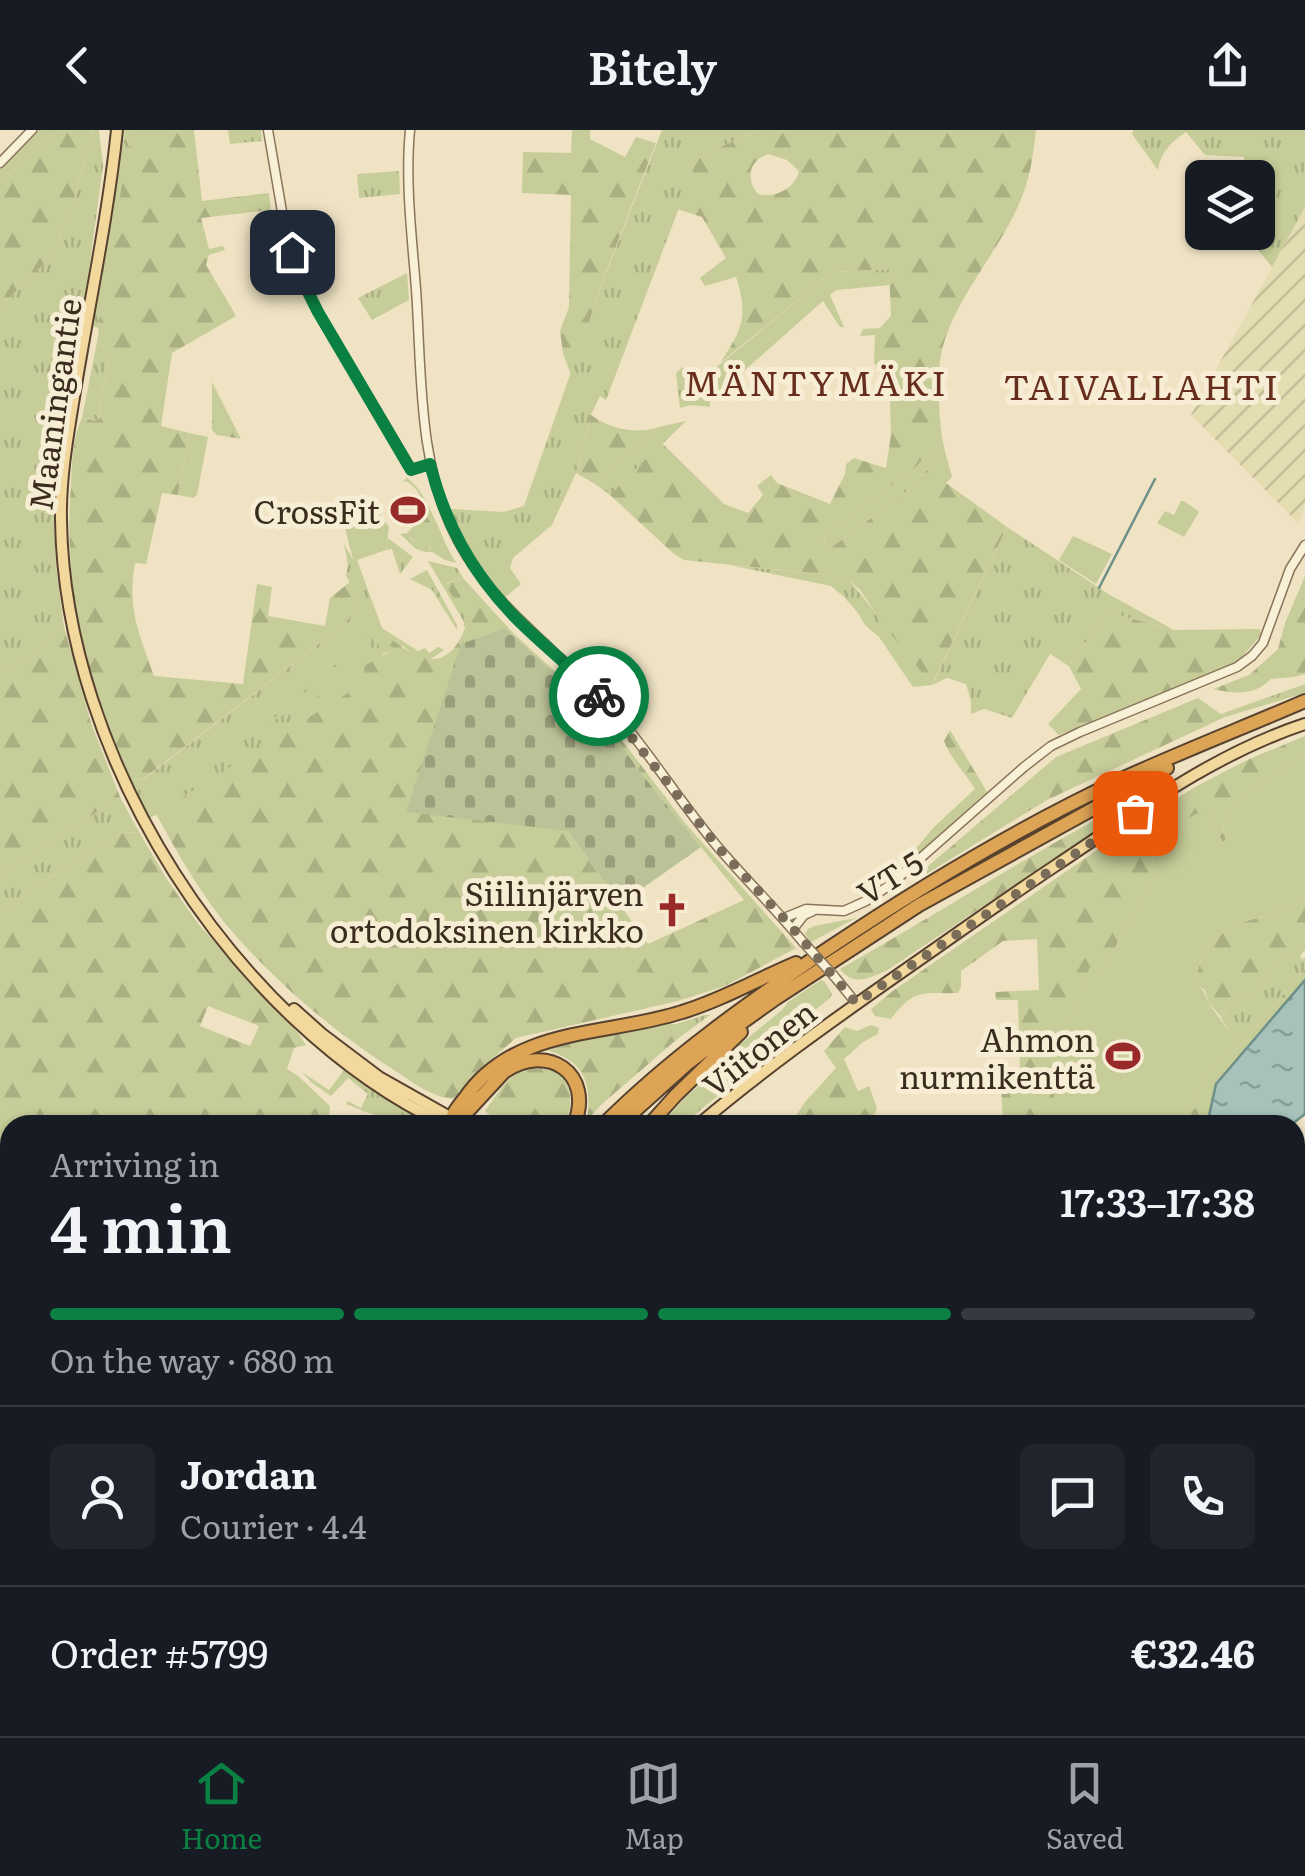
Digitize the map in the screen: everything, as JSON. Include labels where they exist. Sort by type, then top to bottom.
[{"type":"highway","name":"VT 5","points":[[615,1115],[763,993],[912,892],[1126,777],[1305,701]]},
{"type":"highway","name":"VT 5","points":[[629,1115],[684,1060],[919,905],[1240,730]]},
{"type":"highway","points":[[458,1115],[472,1086],[496,1064],[521,1050],[549,1040],[678,1014],[826,950]]},
{"type":"highway","points":[[658,1115],[775,999]]},
{"type":"highway","points":[[462,1115],[504,1072],[540,1059],[555,1063],[575,1080],[580,1089],[578,1115]]},
{"type":"main road","name":"Maaningantie","points":[[117,130],[111,188],[64,462],[60,519],[66,598],[79,660],[114,760],[165,858],[229,946],[333,1043],[441,1115]]},
{"type":"main road","name":"Viitonen","points":[[710,1115],[754,1077],[856,1003],[1192,776],[1245,747],[1305,724]]},
{"type":"street","points":[[0,163],[32,130]]},
{"type":"street","points":[[268,130],[285,229],[299,274],[411,470],[430,464]]},
{"type":"street","points":[[410,130],[410,204],[430,464],[457,540],[512,614],[611,709],[719,848],[856,1003]]},
{"type":"street","points":[[784,918],[806,908],[844,911],[878,894],[1051,746],[1243,663],[1264,643],[1290,569],[1305,546]]},
{"type":"street","points":[[793,929],[804,915],[817,909]]},
{"type":"shaded area","points":[[1305,207],[1305,506],[1299,524],[1191,415]]},
{"type":"green space","points":[[28,130],[59,130],[0,183],[0,163]]},
{"type":"green space","points":[[59,130],[93,130],[73,202],[52,256],[0,307],[0,183]]},
{"type":"green space","points":[[93,130],[99,130],[103,166],[53,503],[64,627],[29,659],[0,673],[0,307],[52,256],[73,202]]},
{"type":"green space","points":[[125,130],[132,130],[99,328],[91,326]]},
{"type":"green space","points":[[132,130],[194,130],[202,201],[269,193],[271,210],[201,218],[209,249],[223,246],[225,250],[209,255],[206,265],[236,316],[172,353],[161,426],[189,433],[178,495],[162,493],[146,564],[135,563],[132,594],[136,621],[154,676],[243,684],[257,584],[272,587],[268,616],[325,626],[330,598],[350,582],[361,604],[342,626],[143,779],[130,780],[102,708],[82,637],[69,526],[76,434],[82,418],[101,418],[100,401],[109,360],[98,337],[101,301]]},
{"type":"green space","points":[[228,130],[261,130],[262,141],[230,144]]},
{"type":"green space","points":[[572,130],[590,130],[590,139],[625,157],[636,137],[656,143],[571,375],[560,331],[569,307],[571,195],[522,193],[523,152],[571,153]]},
{"type":"green space","points":[[662,130],[756,130],[698,158],[606,400],[600,396],[591,415],[576,473],[552,525],[513,558],[510,568],[521,584],[501,601],[450,523],[451,509],[504,512],[524,506],[603,281]]},
{"type":"green space","points":[[756,130],[1036,130],[1019,204],[963,300],[945,340],[939,380],[942,438],[913,470],[827,533],[823,544],[829,549],[904,494],[945,451],[952,477],[946,483],[1007,527],[932,685],[850,581],[821,574],[684,560],[610,495],[662,443],[724,504],[748,513],[763,495],[757,486],[771,475],[777,483],[830,504],[846,464],[854,458],[886,468],[891,435],[890,398],[874,362],[875,335],[860,336],[863,329],[880,328],[891,316],[889,269],[833,272],[720,363],[738,332],[742,302],[736,277],[705,286],[700,278],[726,258],[702,217],[677,209],[698,158]],"holes":[[[768,154],[787,160],[799,171],[794,182],[777,193],[758,194],[750,176],[757,161]]]},
{"type":"green space","points":[[1133,130],[1305,130],[1305,207],[1272,267],[1258,250],[1275,250],[1275,160],[1205,155],[1186,132],[1167,148],[1158,170]]},
{"type":"green space","points":[[399,171],[400,194],[359,198],[357,174]]},
{"type":"green space","points":[[889,269],[890,285],[836,290],[830,295],[844,327],[840,327],[823,301],[710,401],[710,407],[680,408],[676,373],[683,367],[698,382],[833,272]]},
{"type":"green space","points":[[407,273],[409,300],[372,320],[358,298]]},
{"type":"green space","points":[[98,337],[109,360],[100,401],[101,418],[95,421],[82,418]]},
{"type":"green space","points":[[212,382],[241,439],[217,435],[212,430]]},
{"type":"green space","points":[[591,415],[624,429],[659,427],[595,484],[576,473]]},
{"type":"green space","points":[[686,421],[610,495],[595,484],[659,427]]},
{"type":"green space","points":[[189,433],[208,437],[197,495],[193,498],[178,495]]},
{"type":"green space","points":[[942,438],[945,451],[904,494],[829,549],[823,545],[827,533],[913,470]]},
{"type":"green space","points":[[407,478],[415,484],[428,505],[456,563],[416,549],[400,534],[407,533],[412,540],[430,548],[441,543],[419,493],[406,481],[401,483]]},
{"type":"green space","points":[[369,500],[389,527],[386,550],[357,560],[353,559],[342,516]]},
{"type":"green space","points":[[1181,501],[1199,512],[1184,537],[1157,523],[1165,511],[1174,515]]},
{"type":"green space","points":[[426,514],[445,547],[424,546],[407,533]]},
{"type":"green space","points":[[1007,527],[1110,595],[1174,630],[1107,612],[1069,666],[1050,654],[1012,718],[984,709],[971,714],[966,684],[947,678],[932,685],[913,687],[879,637],[831,586],[729,565],[821,574],[850,581],[933,684]]},
{"type":"green space","points":[[1073,536],[1112,554],[1096,584],[1059,560]]},
{"type":"green space","points":[[388,538],[413,557],[400,574],[392,549],[386,550]]},
{"type":"green space","points":[[344,544],[357,560],[382,628],[418,651],[425,648],[429,653],[438,647],[444,650],[429,660],[416,657],[403,646],[391,646],[395,649],[383,654],[366,682],[144,822],[124,781],[144,779],[342,626],[361,604],[346,576]]},
{"type":"green space","points":[[428,561],[457,568],[463,578],[446,583],[468,622],[464,628],[464,622]]},
{"type":"green space","points":[[427,570],[457,630],[432,590],[410,579]]},
{"type":"green space","points":[[1305,576],[1305,674],[1271,679],[1244,692],[1213,689],[1249,675],[1278,649]]},
{"type":"green space","points":[[463,578],[515,635],[602,714],[685,823],[796,948],[725,986],[678,1001],[516,1038],[455,1099],[423,1089],[372,1056],[272,973],[213,908],[156,814],[365,682],[364,666],[394,649],[381,648],[365,632],[373,626],[415,654],[437,659],[447,654],[459,642],[468,622],[445,584]],"holes":[[[505,628],[601,716],[640,772],[744,900],[648,944],[568,831],[462,644]]]},
{"type":"green space","points":[[1107,612],[1174,630],[1260,629],[1261,635],[1232,664],[1059,735],[1048,724],[1081,689],[1069,666]]},
{"type":"green space","points":[[64,627],[91,723],[120,797],[0,875],[0,673],[29,659]]},
{"type":"green space","points":[[505,628],[601,716],[701,847],[620,904],[568,831],[406,812],[461,644]]},
{"type":"green space","points":[[364,635],[372,649],[351,673],[267,724],[339,664]]},
{"type":"green space","points":[[1305,684],[1305,693],[1225,717],[1221,714]]},
{"type":"green space","points":[[1198,698],[1225,717],[1047,800],[913,879],[1056,757]]},
{"type":"green space","points":[[950,730],[987,792],[915,856],[909,857],[975,789],[946,747],[944,741]]},
{"type":"green space","points":[[1305,736],[1305,754],[1235,801],[1223,826],[1223,842],[1212,827],[1209,812],[1185,821],[1152,857],[1155,874],[1102,972],[1090,968],[1054,1081],[1054,1115],[1002,1115],[1001,1086],[978,1087],[978,1079],[1020,1075],[1018,1000],[996,1000],[995,992],[1039,990],[1037,939],[1003,941],[961,971],[958,993],[927,993],[906,1002],[891,1019],[875,1016],[871,1009],[894,990],[1122,833],[1249,759]]},
{"type":"green space","points":[[1305,754],[1305,897],[1294,907],[1228,929],[1213,941],[1199,966],[1197,985],[1240,1046],[1211,1067],[1185,1115],[1054,1115],[1054,1081],[1090,967],[1102,972],[1155,874],[1152,858],[1177,828],[1201,812],[1209,812],[1212,827],[1223,842],[1223,826],[1235,801]]},
{"type":"green space","points":[[1171,779],[1172,782],[1105,825],[1099,818]]},
{"type":"green space","points":[[120,797],[139,832],[122,833],[0,912],[0,875]]},
{"type":"green space","points":[[1099,818],[1105,825],[886,971],[856,979],[840,969],[1034,855]]},
{"type":"green space","points":[[139,832],[199,925],[298,1033],[306,1045],[294,1048],[287,1069],[330,1106],[329,1115],[0,1115],[0,912],[122,833]],"holes":[[[208,1006],[259,1026],[250,1046],[200,1026]]]},
{"type":"green space","points":[[1305,897],[1305,942],[1275,963],[1257,991],[1229,1004],[1221,1017],[1209,1003],[1205,990],[1197,985],[1199,966],[1208,949],[1236,924],[1294,907]]},
{"type":"green space","points":[[856,918],[811,942],[805,934],[814,926]]},
{"type":"green space","points":[[1305,942],[1300,956],[1305,958],[1305,969],[1240,1046],[1221,1018],[1229,1004],[1257,991],[1275,963]]},
{"type":"green space","points":[[1305,969],[1305,980],[1216,1083],[1209,1115],[1185,1115],[1211,1067],[1240,1046]]},
{"type":"green space","points":[[821,980],[832,994],[791,1029],[780,1045],[694,1115],[669,1115],[738,1046],[788,1002]]},
{"type":"green space","points":[[710,1015],[675,1041],[662,1024],[676,1024]]},
{"type":"green space","points":[[662,1024],[675,1041],[592,1115],[587,1115],[588,1094],[582,1074],[568,1059],[543,1049]]},
{"type":"green space","points":[[871,1025],[879,1028],[878,1034],[844,1059],[858,1091],[869,1086],[877,1108],[875,1115],[797,1115],[836,1068],[824,1051],[845,1027],[857,1031]]},
{"type":"green space","points":[[525,1069],[558,1071],[569,1090],[568,1115],[490,1115],[485,1111],[511,1078]]},
{"type":"green space","points":[[344,1070],[414,1115],[376,1115],[346,1104],[348,1101],[361,1108],[368,1094],[348,1078],[331,1096],[302,1072],[329,1090]]},
{"type":"water","points":[[1305,980],[1305,1114],[1209,1115],[1216,1084]]},
{"type":"waterway","points":[[1099,588],[1155,479]]},
{"type":"way so far","points":[[599,696],[719,848],[856,1003],[1135,813]]},
{"type":"place","name":"CrossFit","points":[[408,510]]},
{"type":"place","name":"Siilinjärven ortodoksinen kirkko","points":[[672,910]]},
{"type":"place","name":"Ahmon nurmikenttä","points":[[1123,1056]]},
{"type":"district","name":"MÄNTYMÄKI","points":[[816,381]]},
{"type":"district","name":"TAIVALLAHTI","points":[[1142,385]]},
{"type":"route","points":[[292,252],[318,312],[411,470],[430,464],[449,523],[469,560],[512,614],[599,696]]}]
